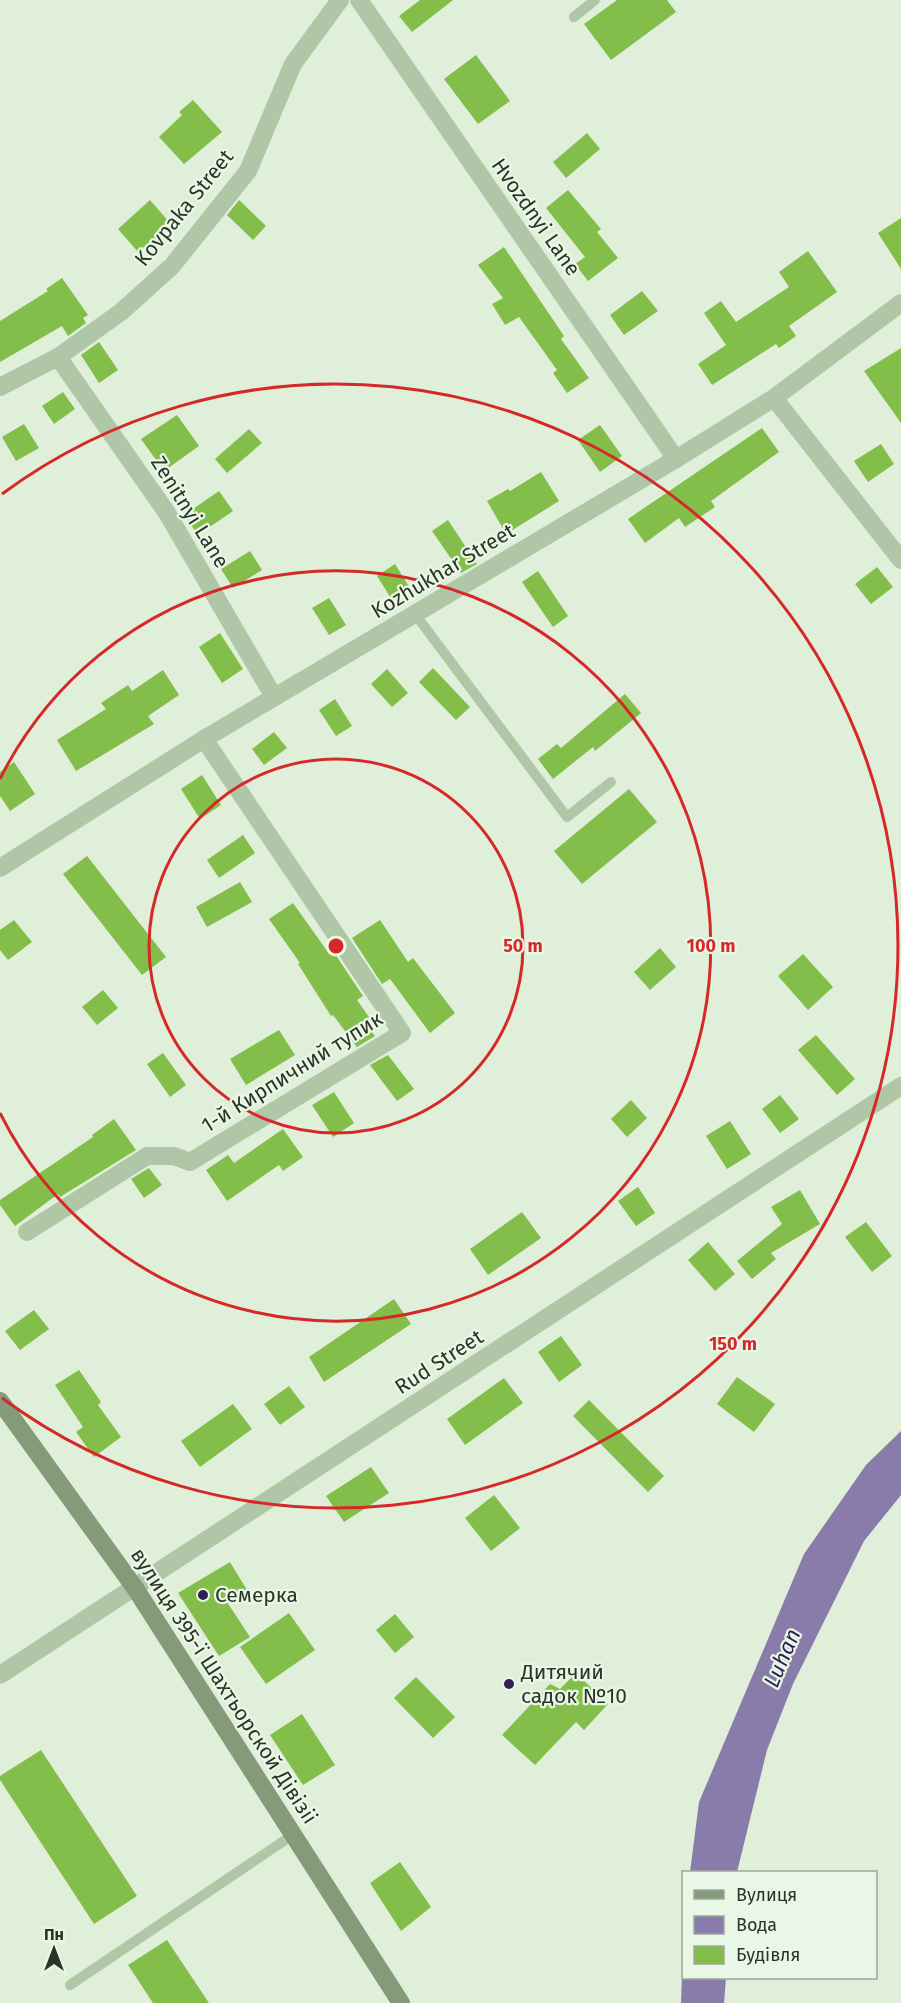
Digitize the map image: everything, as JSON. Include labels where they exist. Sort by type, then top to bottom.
[{"type":"street","name":"Kovpaka Street","points":[[0,387],[58,357],[121,312],[172,266],[248,171],[293,64],[340,0]]},
{"type":"street","name":"Hvozdnyi Lane","points":[[359,0],[676,459]]},
{"type":"street","name":"Kozhukhar Street","points":[[0,868],[204,739],[676,459],[774,398],[901,303]]},
{"type":"street","name":"Zenitnyi Lane","points":[[58,357],[167,513],[274,697]]},
{"type":"street","points":[[774,398],[901,560]]},
{"type":"street","name":"1-й Кирпичний тупик","points":[[27,1232],[147,1156],[174,1156],[190,1162],[402,1033],[204,739]]},
{"type":"street","name":"Rud Street","points":[[0,1675],[901,1086]]},
{"type":"street","name":"вулиця 395-ї Шахтьорской Дівізіі","points":[[0,1401],[135,1588],[401,2003]]},
{"type":"lane","points":[[574,17],[595,0]]},
{"type":"lane","points":[[415,614],[567,817],[611,782]]},
{"type":"lane","points":[[70,1985],[294,1834]]},
{"type":"water","name":"Luhan","points":[[901,1431],[901,1495],[864,1541],[793,1684],[767,1750],[737,1871],[690,1871],[699,1802],[804,1554],[866,1465]]},
{"type":"water","points":[[682,1974],[682,1979],[726,1979],[724,2003],[681,2003]]},
{"type":"building","points":[[420,0],[453,0],[412,32],[399,16]]},
{"type":"building","points":[[617,0],[667,0],[676,12],[611,60],[584,24]]},
{"type":"building","points":[[476,55],[510,101],[478,124],[444,79]]},
{"type":"building","points":[[193,100],[222,132],[184,164],[159,137],[182,115],[179,112]]},
{"type":"building","points":[[587,133],[600,149],[566,178],[553,162]]},
{"type":"building","points":[[568,190],[601,229],[597,232],[618,258],[588,281],[575,264],[585,257],[546,208]]},
{"type":"building","points":[[150,200],[171,224],[138,252],[118,229]]},
{"type":"building","points":[[239,200],[266,226],[253,240],[227,215]]},
{"type":"building","points":[[901,218],[901,269],[878,233]]},
{"type":"building","points":[[504,247],[564,336],[561,339],[589,378],[567,393],[553,373],[557,370],[519,317],[505,325],[492,304],[503,298],[478,265]]},
{"type":"building","points":[[808,251],[837,292],[789,326],[796,336],[779,348],[776,344],[712,385],[698,364],[726,345],[704,313],[721,301],[736,322],[789,287],[779,272]]},
{"type":"building","points":[[62,278],[88,315],[83,318],[86,323],[68,336],[62,326],[0,362],[0,321],[48,291],[46,289]]},
{"type":"building","points":[[642,291],[658,311],[624,335],[610,315]]},
{"type":"building","points":[[99,342],[118,370],[99,383],[81,355]]},
{"type":"building","points":[[901,348],[901,423],[864,371]]},
{"type":"building","points":[[63,392],[75,409],[54,424],[42,406]]},
{"type":"building","points":[[177,415],[199,446],[164,471],[141,439]]},
{"type":"building","points":[[24,424],[39,448],[16,461],[2,437]]},
{"type":"building","points":[[600,425],[622,456],[600,472],[578,440]]},
{"type":"building","points":[[762,428],[779,452],[711,501],[715,507],[685,527],[679,518],[645,543],[628,519]]},
{"type":"building","points":[[249,429],[262,443],[227,473],[215,459]]},
{"type":"building","points":[[881,444],[894,464],[868,482],[854,461]]},
{"type":"building","points":[[541,472],[559,501],[506,534],[487,501],[508,489],[510,491]]},
{"type":"building","points":[[219,491],[233,511],[198,535],[184,515]]},
{"type":"building","points":[[448,520],[477,564],[461,573],[432,531]]},
{"type":"building","points":[[250,551],[262,570],[233,588],[221,569]]},
{"type":"building","points":[[395,564],[410,588],[392,600],[377,576]]},
{"type":"building","points":[[877,567],[893,587],[871,604],[855,584]]},
{"type":"building","points":[[538,571],[568,616],[553,627],[522,582]]},
{"type":"building","points":[[329,598],[346,625],[329,635],[312,608]]},
{"type":"building","points":[[220,633],[243,669],[222,683],[199,647]]},
{"type":"building","points":[[433,668],[470,707],[456,720],[419,682]]},
{"type":"building","points":[[387,669],[408,693],[392,707],[371,684]]},
{"type":"building","points":[[163,670],[179,695],[148,716],[154,724],[76,771],[57,740],[106,709],[101,703],[128,685],[132,691]]},
{"type":"building","points":[[625,694],[641,713],[595,751],[593,747],[553,779],[538,759],[557,744],[561,748]]},
{"type":"building","points":[[335,699],[352,726],[336,736],[319,710]]},
{"type":"building","points":[[274,732],[287,748],[264,765],[252,749]]},
{"type":"building","points":[[14,762],[35,794],[10,811],[0,796],[0,772]]},
{"type":"building","points":[[202,775],[221,805],[200,819],[181,789]]},
{"type":"building","points":[[629,789],[657,822],[582,884],[554,851]]},
{"type":"building","points":[[243,835],[255,853],[219,878],[207,860]]},
{"type":"building","points":[[87,856],[166,957],[142,975],[63,874]]},
{"type":"building","points":[[240,882],[252,902],[207,927],[196,907]]},
{"type":"building","points":[[293,903],[325,948],[330,953],[333,951],[363,996],[357,1000],[376,1027],[371,1031],[375,1036],[357,1047],[333,1015],[331,1016],[298,964],[300,963],[269,919]]},
{"type":"building","points":[[14,920],[32,942],[8,960],[0,950],[0,930]]},
{"type":"building","points":[[380,920],[408,962],[413,958],[455,1013],[430,1033],[390,979],[382,984],[352,938]]},
{"type":"building","points":[[660,948],[676,967],[650,990],[634,972]]},
{"type":"building","points":[[803,954],[833,987],[808,1010],[778,976]]},
{"type":"building","points":[[103,990],[118,1008],[97,1025],[82,1007]]},
{"type":"building","points":[[279,1030],[295,1055],[246,1085],[230,1059]]},
{"type":"building","points":[[816,1035],[855,1079],[837,1095],[798,1050]]},
{"type":"building","points":[[163,1053],[186,1085],[170,1097],[147,1064]]},
{"type":"building","points":[[388,1055],[414,1089],[397,1101],[370,1065]]},
{"type":"building","points":[[334,1092],[354,1123],[333,1137],[312,1105]]},
{"type":"building","points":[[780,1095],[799,1119],[780,1133],[762,1109]]},
{"type":"building","points":[[631,1100],[647,1118],[627,1137],[611,1119]]},
{"type":"building","points":[[114,1119],[136,1150],[60,1197],[58,1194],[15,1226],[0,1205],[0,1200],[93,1137],[92,1135]]},
{"type":"building","points":[[730,1121],[751,1154],[727,1169],[706,1136]]},
{"type":"building","points":[[283,1129],[303,1157],[283,1171],[279,1165],[227,1201],[206,1170],[228,1155],[234,1163]]},
{"type":"building","points":[[149,1168],[162,1185],[144,1198],[131,1179]]},
{"type":"building","points":[[638,1187],[655,1213],[636,1226],[618,1201]]},
{"type":"building","points":[[800,1190],[820,1224],[771,1253],[776,1259],[752,1279],[737,1261],[782,1224],[771,1207]]},
{"type":"building","points":[[522,1212],[541,1238],[488,1275],[470,1249]]},
{"type":"building","points":[[866,1222],[892,1256],[872,1272],[845,1237]]},
{"type":"building","points":[[708,1242],[735,1274],[715,1291],[688,1260]]},
{"type":"building","points":[[394,1299],[411,1324],[324,1382],[309,1357]]},
{"type":"building","points":[[34,1310],[49,1329],[20,1350],[5,1331]]},
{"type":"building","points":[[561,1336],[582,1365],[559,1382],[538,1352]]},
{"type":"building","points":[[79,1370],[101,1402],[98,1405],[121,1437],[94,1457],[76,1432],[83,1427],[55,1385]]},
{"type":"building","points":[[737,1377],[775,1404],[754,1432],[717,1404]]},
{"type":"building","points":[[504,1378],[523,1403],[465,1445],[447,1419]]},
{"type":"building","points":[[289,1386],[305,1407],[280,1425],[264,1404]]},
{"type":"building","points":[[589,1400],[664,1476],[648,1492],[573,1416]]},
{"type":"building","points":[[233,1404],[252,1429],[200,1467],[181,1441]]},
{"type":"building","points":[[371,1467],[389,1493],[344,1522],[326,1496]]},
{"type":"building","points":[[494,1495],[520,1528],[491,1551],[465,1518]]},
{"type":"building","points":[[230,1562],[247,1590],[227,1602],[250,1637],[219,1656],[178,1593]]},
{"type":"building","points":[[289,1613],[315,1650],[266,1684],[240,1647]]},
{"type":"building","points":[[395,1614],[414,1637],[395,1653],[376,1630]]},
{"type":"building","points":[[576,1673],[608,1704],[584,1730],[576,1722],[535,1765],[502,1735],[550,1684],[560,1689]]},
{"type":"building","points":[[416,1677],[455,1717],[433,1738],[394,1698]]},
{"type":"building","points":[[302,1714],[335,1765],[303,1785],[270,1735]]},
{"type":"building","points":[[41,1750],[137,1896],[94,1924],[0,1780],[0,1776]]},
{"type":"building","points":[[400,1862],[431,1907],[401,1931],[370,1883]]},
{"type":"building","points":[[167,1940],[209,2003],[153,2003],[128,1965]]},
{"type":"place","name":"Семерка","points":[[203,1595]]},
{"type":"place","name":"Дитячий садок №10","points":[[509,1684]]}]
